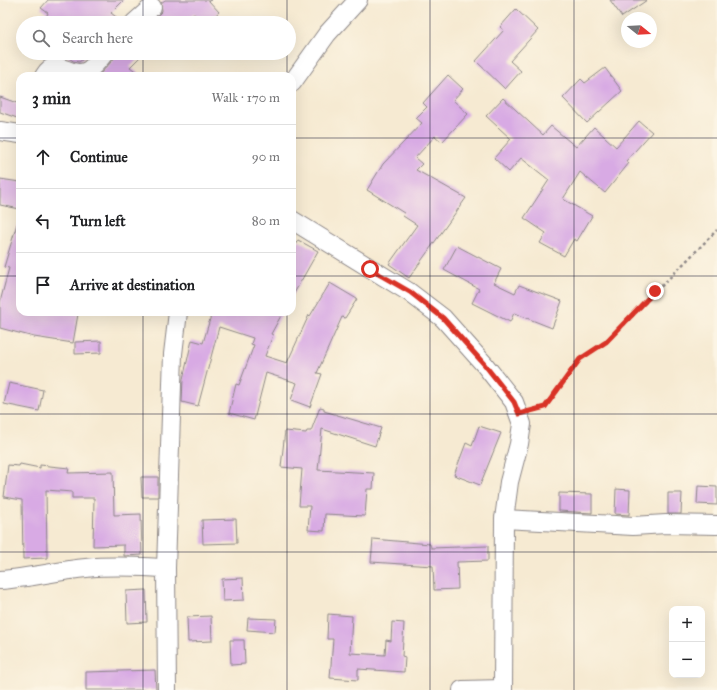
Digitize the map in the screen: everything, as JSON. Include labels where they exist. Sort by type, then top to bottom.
[{"type":"street","points":[[296,77],[327,34],[358,0]]},
{"type":"street","points":[[141,16],[152,6]]},
{"type":"street","points":[[83,72],[87,71],[98,60]]},
{"type":"street","points":[[46,72],[48,69],[56,66],[76,72]]},
{"type":"street","points":[[0,131],[16,133]]},
{"type":"street","points":[[296,222],[410,292],[443,318],[484,364],[514,402],[519,414],[522,424],[504,519],[503,690],[462,690]]},
{"type":"street","points":[[167,690],[166,568],[174,354],[178,316]]},
{"type":"street","points":[[504,519],[633,526],[666,524],[717,525]]},
{"type":"street","points":[[0,580],[25,578],[86,568],[122,566],[166,568]]},
{"type":"path","points":[[519,414],[545,407],[580,359],[606,342],[717,230]]},
{"type":"building","points":[[48,0],[124,0],[111,13],[115,16],[46,16],[48,13],[41,8]]},
{"type":"building","points":[[165,0],[211,0],[209,1],[219,12],[215,16],[196,16],[194,14],[192,16],[157,16],[162,11],[161,3]]},
{"type":"building","points":[[610,0],[647,0],[629,12],[621,12],[621,16]]},
{"type":"building","points":[[516,9],[538,30],[510,61],[521,71],[505,89],[476,61],[504,30],[500,27]]},
{"type":"building","points":[[72,60],[82,60],[79,62]]},
{"type":"building","points":[[113,60],[137,60],[130,67],[137,72],[102,72]]},
{"type":"building","points":[[605,68],[622,91],[587,123],[563,98],[581,79],[585,83]]},
{"type":"building","points":[[448,75],[463,89],[453,100],[468,114],[442,142],[435,136],[415,158],[422,164],[416,170],[466,198],[409,278],[389,264],[417,225],[403,216],[404,213],[367,190],[383,164],[422,123],[416,118],[427,107],[423,103]]},
{"type":"building","points":[[0,97],[16,103],[16,118],[0,112]]},
{"type":"building","points":[[503,98],[543,135],[551,126],[576,147],[594,127],[616,147],[639,121],[652,132],[626,161],[629,163],[605,193],[580,172],[563,199],[592,216],[577,241],[574,239],[564,256],[540,243],[546,233],[524,218],[549,180],[521,158],[509,172],[494,158],[511,139],[486,116]]},
{"type":"building","points":[[0,179],[16,181],[16,208],[0,205]]},
{"type":"building","points":[[16,227],[16,316],[78,316],[73,343],[34,337],[0,328],[0,302],[9,268],[4,267]]},
{"type":"building","points":[[298,240],[318,251],[296,290],[296,243]]},
{"type":"building","points":[[457,246],[501,269],[494,283],[515,293],[519,285],[562,301],[552,328],[514,313],[510,322],[472,303],[479,289],[444,270]]},
{"type":"building","points":[[330,283],[357,299],[345,318],[342,317],[317,373],[322,374],[310,407],[291,400],[297,383],[266,373],[254,420],[229,413],[236,384],[239,385],[254,345],[251,344],[253,338],[219,327],[198,406],[182,402],[183,379],[192,340],[203,343],[211,316],[281,316],[271,334],[273,335],[265,356],[287,363],[309,315],[310,316]]},
{"type":"building","points":[[101,341],[101,353],[75,354],[75,342]]},
{"type":"building","points":[[9,383],[43,390],[39,411],[4,404]]},
{"type":"building","points":[[320,407],[324,408],[324,411],[381,428],[375,446],[322,429],[318,470],[374,473],[373,489],[367,489],[365,516],[325,514],[324,531],[308,530],[310,506],[299,506],[302,469],[281,467],[285,431],[306,433],[307,431],[311,431]]},
{"type":"building","points":[[479,426],[501,433],[480,485],[454,475],[466,443],[472,446]]},
{"type":"building","points":[[20,464],[40,468],[40,465],[69,468],[68,473],[113,472],[114,515],[141,514],[142,555],[124,556],[124,545],[93,546],[94,498],[72,498],[72,492],[46,490],[47,558],[23,559],[22,500],[4,497],[8,465],[19,466]]},
{"type":"building","points":[[141,477],[158,477],[158,497],[142,497]]},
{"type":"building","points":[[698,486],[717,487],[717,505],[697,504]]},
{"type":"building","points":[[616,489],[630,490],[629,515],[615,514]]},
{"type":"building","points":[[559,493],[592,494],[592,513],[559,511]]},
{"type":"building","points":[[668,493],[682,493],[681,514],[668,514]]},
{"type":"building","points":[[236,519],[237,543],[203,544],[202,520]]},
{"type":"building","points":[[373,539],[430,544],[431,548],[488,546],[488,561],[457,562],[458,589],[434,590],[433,566],[371,562]]},
{"type":"building","points":[[243,578],[244,600],[223,601],[222,579]]},
{"type":"building","points":[[146,590],[147,622],[127,623],[126,591]]},
{"type":"building","points":[[328,614],[352,616],[350,653],[385,655],[386,640],[391,641],[392,622],[404,623],[402,656],[405,657],[404,672],[358,669],[358,680],[330,678],[333,639],[327,639]]},
{"type":"building","points":[[211,616],[212,641],[188,642],[187,617]]},
{"type":"building","points":[[248,618],[276,619],[275,632],[247,630]]},
{"type":"building","points":[[230,640],[244,640],[245,664],[231,665]]},
{"type":"building","points":[[155,670],[156,690],[86,690],[86,672]]},
{"type":"route","points":[[370,269],[410,292],[443,318],[484,364],[514,402],[519,414],[545,407],[580,359],[606,342],[655,291]]}]
